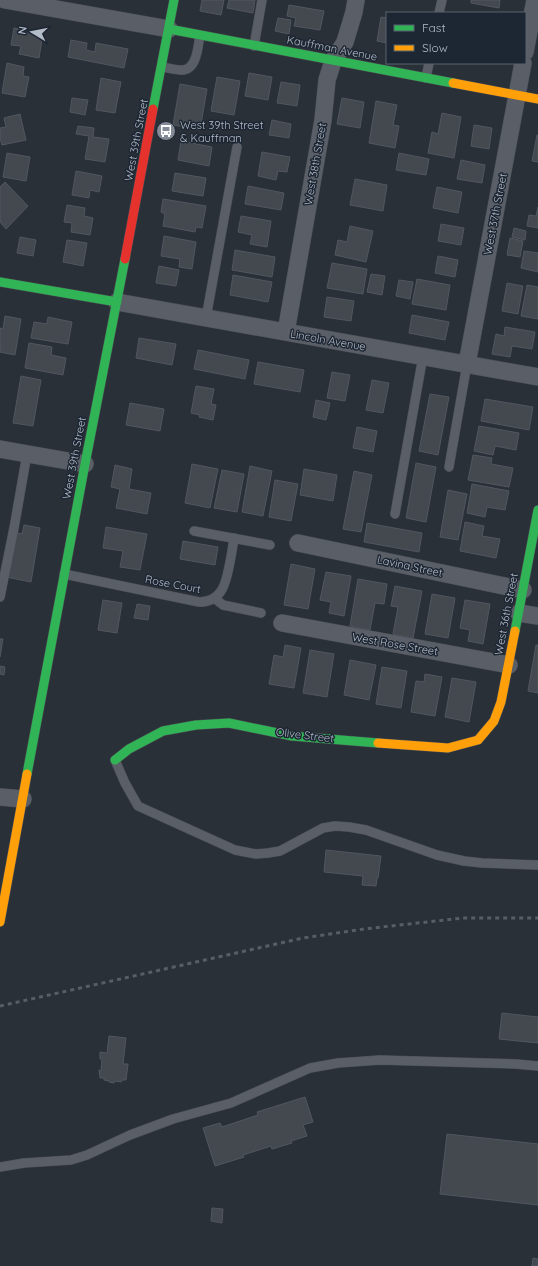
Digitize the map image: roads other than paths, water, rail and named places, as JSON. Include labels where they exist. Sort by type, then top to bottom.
[{"type":"street","points":[[5,0],[169,29]]},
{"type":"street","name":"West 39th Street","points":[[0,922],[64,574],[174,0]]},
{"type":"street","name":"West 38th Street","points":[[286,332],[323,120],[327,80],[333,61],[345,42],[356,0]]},
{"type":"street","points":[[526,47],[535,0]]},
{"type":"street","name":"Kauffman Avenue","points":[[169,29],[538,99]]},
{"type":"street","name":"West 37th Street","points":[[467,364],[523,64]]},
{"type":"street","points":[[0,282],[117,302]]},
{"type":"street","name":"Lincoln Avenue","points":[[117,302],[538,377]]},
{"type":"street","points":[[0,449],[85,464]]},
{"type":"street","name":"West 36th Street","points":[[494,721],[501,702],[509,665],[538,510]]},
{"type":"street","name":"Lavina Street","points":[[298,542],[523,590]]},
{"type":"street","points":[[519,612],[538,616]]},
{"type":"street","name":"West Rose Street","points":[[282,623],[509,665]]},
{"type":"street","name":"Olive Street","points":[[115,760],[129,749],[163,732],[196,724],[229,723],[292,736],[448,748],[478,740],[494,721]]},
{"type":"street","points":[[0,797],[23,799]]},
{"type":"lane","points":[[254,46],[262,0]]},
{"type":"lane","points":[[439,12],[442,0]]},
{"type":"lane","points":[[162,67],[183,70],[190,67],[195,60],[200,35]]},
{"type":"lane","points":[[426,78],[429,64]]},
{"type":"lane","points":[[206,318],[237,148]]},
{"type":"lane","points":[[395,514],[423,356]]},
{"type":"lane","points":[[449,467],[467,364]]},
{"type":"lane","points":[[0,597],[27,454]]},
{"type":"lane","points":[[194,531],[270,544]]},
{"type":"lane","name":"Rose Court","points":[[64,574],[199,602],[207,602],[222,591],[226,582],[234,538]]},
{"type":"lane","points":[[214,598],[223,605],[261,613]]},
{"type":"lane","points":[[115,760],[124,783],[138,806],[235,850],[256,854],[280,851],[323,828],[349,826],[366,830],[437,855],[464,861],[538,865]]},
{"type":"lane","points":[[0,1167],[24,1163],[71,1160],[87,1155],[130,1135],[173,1119],[231,1103],[310,1068],[338,1063],[380,1060],[538,1066]]},
{"type":"railway","points":[[0,1006],[303,938],[364,929],[463,918],[538,918]]},
{"type":"place","name":"West 39th Street & Kauffman","points":[[166,131]]}]
